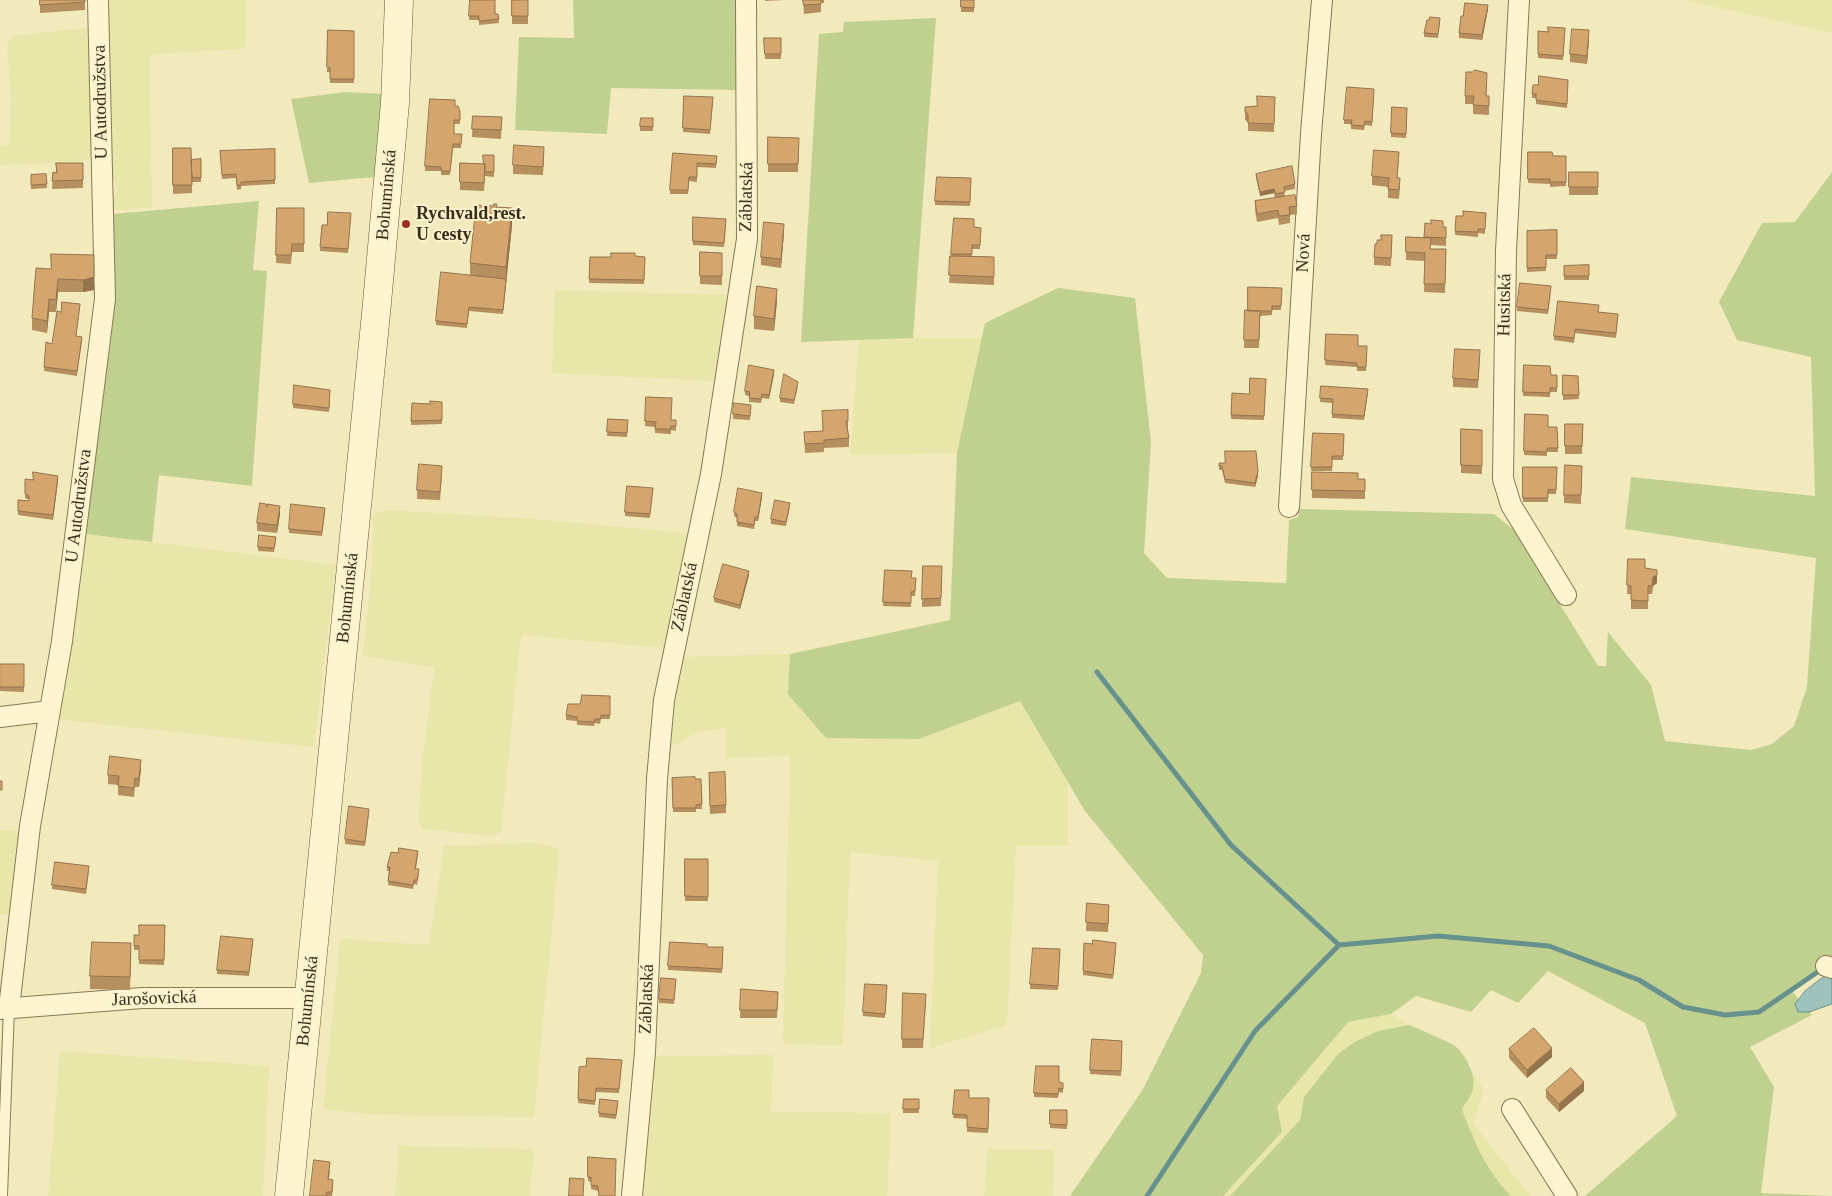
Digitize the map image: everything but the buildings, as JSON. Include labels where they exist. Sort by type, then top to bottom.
[{"type":"main road","name":"Bohumínská","points":[[289,1196],[378,304],[395,103],[400,0]]},
{"type":"street","name":"U Autodružstva","points":[[4,1009],[30,826],[62,641],[105,299],[98,0]]},
{"type":"street","name":"Záblatská","points":[[632,1196],[645,1052],[657,779],[664,700],[710,474],[747,239],[746,0]]},
{"type":"street","name":"Nová","points":[[1289,507],[1311,134],[1322,0]]},
{"type":"street","name":"Husitská","points":[[1519,0],[1506,251],[1503,479],[1512,505],[1566,595]]},
{"type":"street","points":[[0,718],[50,711]]},
{"type":"street","name":"Jarošovická","points":[[4,1009],[142,998],[308,998]]},
{"type":"street","points":[[1512,1109],[1567,1196]]},
{"type":"lane","points":[[2,1196],[4,1009]]},
{"type":"shaded area","points":[[109,0],[246,0],[246,39],[242,49],[155,54],[149,57],[152,207],[114,211],[112,208],[113,197],[118,189],[113,178]]},
{"type":"shaded area","points":[[1684,0],[1832,0],[1832,33]]},
{"type":"shaded area","points":[[85,28],[89,30],[94,115],[90,158],[80,162],[0,165],[0,144],[2,147],[8,145],[10,140],[11,98],[7,46],[9,40],[14,36]]},
{"type":"shaded area","points":[[555,290],[730,295],[719,376],[715,381],[552,373]]},
{"type":"shaded area","points":[[982,338],[957,453],[850,455],[859,340]]},
{"type":"shaded area","points":[[386,510],[535,519],[685,533],[688,536],[685,570],[669,641],[664,648],[523,635],[520,640],[501,832],[491,836],[423,829],[419,821],[421,772],[434,668],[363,656],[372,567],[373,518],[376,513]]},
{"type":"shaded area","points":[[86,534],[336,565],[314,747],[55,719]]},
{"type":"shaded area","points":[[790,654],[788,694],[919,739],[1020,700],[1068,783],[1068,846],[1016,846],[1007,1025],[930,1048],[938,861],[850,852],[843,1045],[783,1044],[790,756],[726,758],[726,728],[699,732],[668,748],[682,657]]},
{"type":"shaded area","points":[[0,830],[21,831],[11,915],[0,914]]},
{"type":"shaded area","points":[[531,843],[557,848],[559,854],[534,1117],[382,1115],[323,1108],[340,942],[343,939],[429,944],[444,846]]},
{"type":"shaded area","points":[[1391,1014],[1417,1029],[1408,1025],[1304,1097],[1300,1120],[1230,1196],[1223,1196],[1282,1132],[1277,1106],[1348,1022]]},
{"type":"shaded area","points":[[60,1051],[269,1066],[263,1196],[48,1196]]},
{"type":"shaded area","points":[[773,1055],[771,1112],[891,1113],[887,1196],[641,1196],[653,1056]]},
{"type":"shaded area","points":[[1472,1071],[1484,1090],[1473,1123],[1530,1196],[1511,1196],[1497,1182],[1477,1149],[1462,1109],[1470,1098],[1474,1086]]},
{"type":"shaded area","points":[[399,1146],[534,1149],[530,1196],[395,1196]]},
{"type":"shaded area","points":[[988,1149],[1054,1150],[1053,1196],[984,1196]]},
{"type":"green space","points":[[573,0],[739,0],[740,90],[611,88],[607,134],[515,130],[519,37],[574,38]]},
{"type":"green space","points":[[936,18],[913,338],[801,342],[819,34],[843,32],[844,22]]},
{"type":"green space","points":[[346,92],[382,94],[375,177],[309,183],[291,99]]},
{"type":"green space","points":[[1832,172],[1832,962],[1793,992],[1812,1015],[1750,1047],[1774,1087],[1761,1193],[1832,1196],[1585,1196],[1677,1116],[1645,1023],[1548,971],[1518,1003],[1491,990],[1471,1012],[1416,996],[1391,1014],[1348,1022],[1277,1106],[1282,1132],[1223,1196],[1070,1196],[1142,1091],[1201,973],[1203,955],[1085,811],[1020,701],[919,739],[826,738],[788,694],[790,654],[950,620],[957,453],[985,323],[1058,288],[1135,298],[1151,442],[1144,553],[1167,578],[1286,583],[1289,520],[1298,517],[1300,509],[1494,514],[1514,530],[1598,666],[1606,666],[1608,632],[1651,685],[1665,741],[1751,750],[1772,744],[1794,726],[1807,687],[1816,558],[1625,529],[1631,477],[1815,496],[1811,357],[1737,340],[1719,302],[1762,223],[1795,222]]},
{"type":"green space","points":[[259,201],[253,270],[267,271],[252,486],[159,475],[152,542],[86,534],[114,293],[113,214]]},
{"type":"green space","points":[[1409,1025],[1452,1044],[1457,1047],[1465,1058],[1471,1070],[1474,1083],[1471,1095],[1462,1109],[1471,1133],[1488,1166],[1511,1196],[1230,1196],[1300,1120],[1304,1097],[1338,1054],[1353,1043],[1378,1031]]},
{"type":"water","points":[[1826,975],[1832,975],[1832,1004],[1809,1012],[1798,1012],[1795,1004],[1805,991]]},
{"type":"waterway","points":[[1097,672],[1231,845],[1339,945]]},
{"type":"waterway","points":[[1147,1196],[1255,1031],[1339,945],[1438,936],[1549,946],[1639,980],[1683,1007],[1725,1015],[1759,1012],[1822,969]]},
{"type":"place","name":"Rychvald,rest. U cesty","points":[[406,224]]}]
